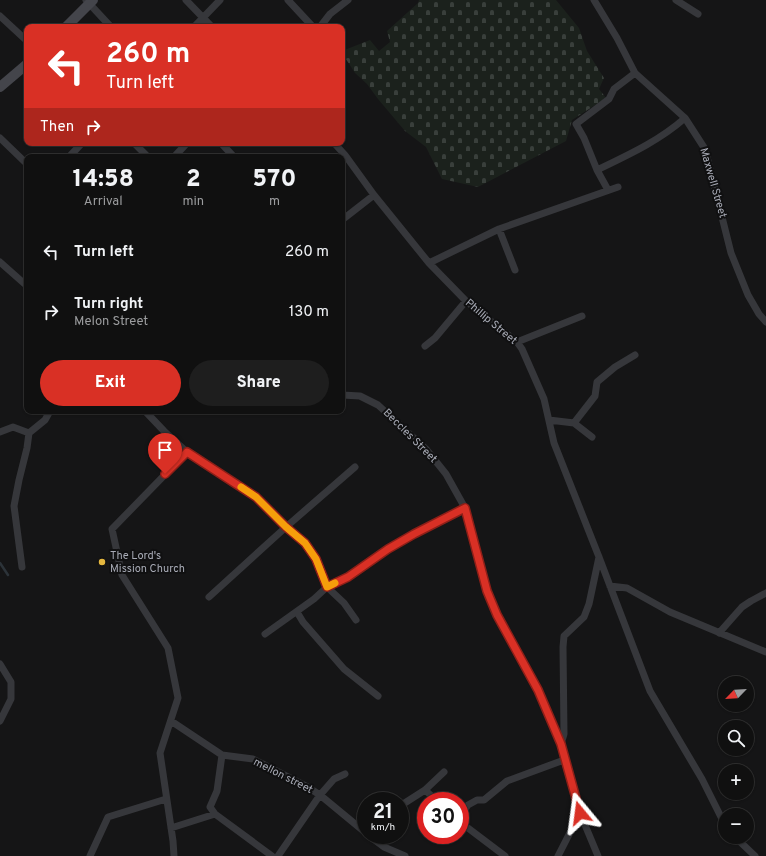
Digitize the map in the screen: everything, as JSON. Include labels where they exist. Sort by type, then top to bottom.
[{"type":"main road","points":[[69,24],[89,1]]},
{"type":"main road","points":[[0,88],[24,67]]},
{"type":"street","points":[[186,0],[209,24]]},
{"type":"street","points":[[197,24],[220,0]]},
{"type":"street","points":[[288,0],[310,24]]},
{"type":"street","points":[[322,24],[330,14],[348,0]]},
{"type":"street","name":"Maxwell Street","points":[[594,0],[617,38],[634,73],[685,118],[705,149],[731,252],[748,295],[759,314],[766,322]]},
{"type":"street","points":[[676,0],[698,14]]},
{"type":"street","points":[[89,1],[108,24]]},
{"type":"street","points":[[0,16],[24,38]]},
{"type":"street","points":[[608,190],[576,124],[610,99],[614,89],[634,73]]},
{"type":"street","points":[[597,170],[641,149],[664,135],[685,118]]},
{"type":"street","points":[[0,138],[24,161]]},
{"type":"street","points":[[72,154],[79,146]]},
{"type":"street","points":[[137,146],[145,154]]},
{"type":"street","points":[[177,154],[184,146]]},
{"type":"street","points":[[224,146],[231,154]]},
{"type":"street","name":"Phillip Street","points":[[337,146],[344,154]]},
{"type":"street","name":"Phillip Street","points":[[345,155],[374,195],[428,263],[466,301],[517,342],[522,349],[544,399],[554,443],[650,691],[702,779],[718,811]]},
{"type":"street","points":[[428,263],[499,229],[608,190],[618,188]]},
{"type":"street","points":[[345,218],[374,195]]},
{"type":"street","points":[[499,229],[515,270]]},
{"type":"street","points":[[0,262],[24,282]]},
{"type":"street","points":[[425,346],[435,338],[466,301]]},
{"type":"street","points":[[517,342],[582,316]]},
{"type":"street","points":[[574,423],[595,396],[598,382],[615,367],[635,355]]},
{"type":"street","name":"Beccles Street","points":[[345,395],[360,396],[378,405],[426,449],[446,474],[465,508],[487,591],[497,615],[538,690],[561,744],[564,760],[580,813],[598,856]]},
{"type":"street","points":[[22,567],[14,506],[29,433],[45,420],[48,414]]},
{"type":"street","points":[[148,414],[187,452],[256,497],[286,527],[305,543],[316,559],[327,587],[344,603],[356,620]]},
{"type":"street","points":[[549,420],[574,423],[592,437]]},
{"type":"street","points":[[0,432],[13,426],[29,433]]},
{"type":"street","points":[[174,856],[160,753],[178,698],[168,648],[122,575],[112,529],[187,452]]},
{"type":"street","points":[[209,597],[355,467]]},
{"type":"street","points":[[265,634],[297,612],[327,587],[348,577],[388,549],[414,534],[465,508]]},
{"type":"street","points":[[561,744],[564,734],[564,636],[584,617],[589,604],[599,557]]},
{"type":"street","points":[[610,586],[627,588],[670,612],[766,652]]},
{"type":"street","points":[[719,633],[742,608],[766,593]]},
{"type":"street","points":[[297,612],[303,622],[344,669],[378,696]]},
{"type":"street","points":[[0,664],[11,682],[11,698],[0,721]]},
{"type":"street","name":"mellon street","points":[[171,721],[222,755],[253,759],[306,786],[320,795],[357,826]]},
{"type":"street","points":[[222,755],[217,791],[210,807],[215,814],[272,856]]},
{"type":"street","points":[[469,804],[477,800],[484,800],[507,781],[564,760]]},
{"type":"street","points":[[409,800],[425,790],[444,772]]},
{"type":"street","points":[[278,856],[320,795],[334,779],[345,774]]},
{"type":"street","points":[[90,856],[108,817],[166,799]]},
{"type":"street","points":[[558,856],[580,813]]},
{"type":"street","points":[[171,828],[215,814]]},
{"type":"street","points":[[469,829],[505,856]]},
{"type":"street","name":"mellon street","points":[[380,844],[405,856]]},
{"type":"street","points":[[742,844],[755,856]]},
{"type":"green space","points":[[419,0],[556,0],[579,28],[587,51],[604,78],[599,89],[606,98],[572,120],[566,141],[478,187],[442,179],[426,147],[405,131],[367,84],[355,73],[345,58],[345,50],[370,40],[379,51],[390,42],[387,31],[418,3]]},
{"type":"waterway","points":[[0,563],[8,575]]},
{"type":"slow traffic","points":[[241,487],[256,497],[286,527],[305,543],[316,559],[327,587],[335,583]]},
{"type":"place","name":"The Lord's Mission Church","points":[[102,562]]},
{"type":"route","points":[[165,474],[187,452],[256,497],[286,527],[305,543],[316,559],[327,587],[348,577],[388,549],[414,534],[465,508],[487,591],[497,615],[538,690],[561,744],[564,760],[580,813]]}]
